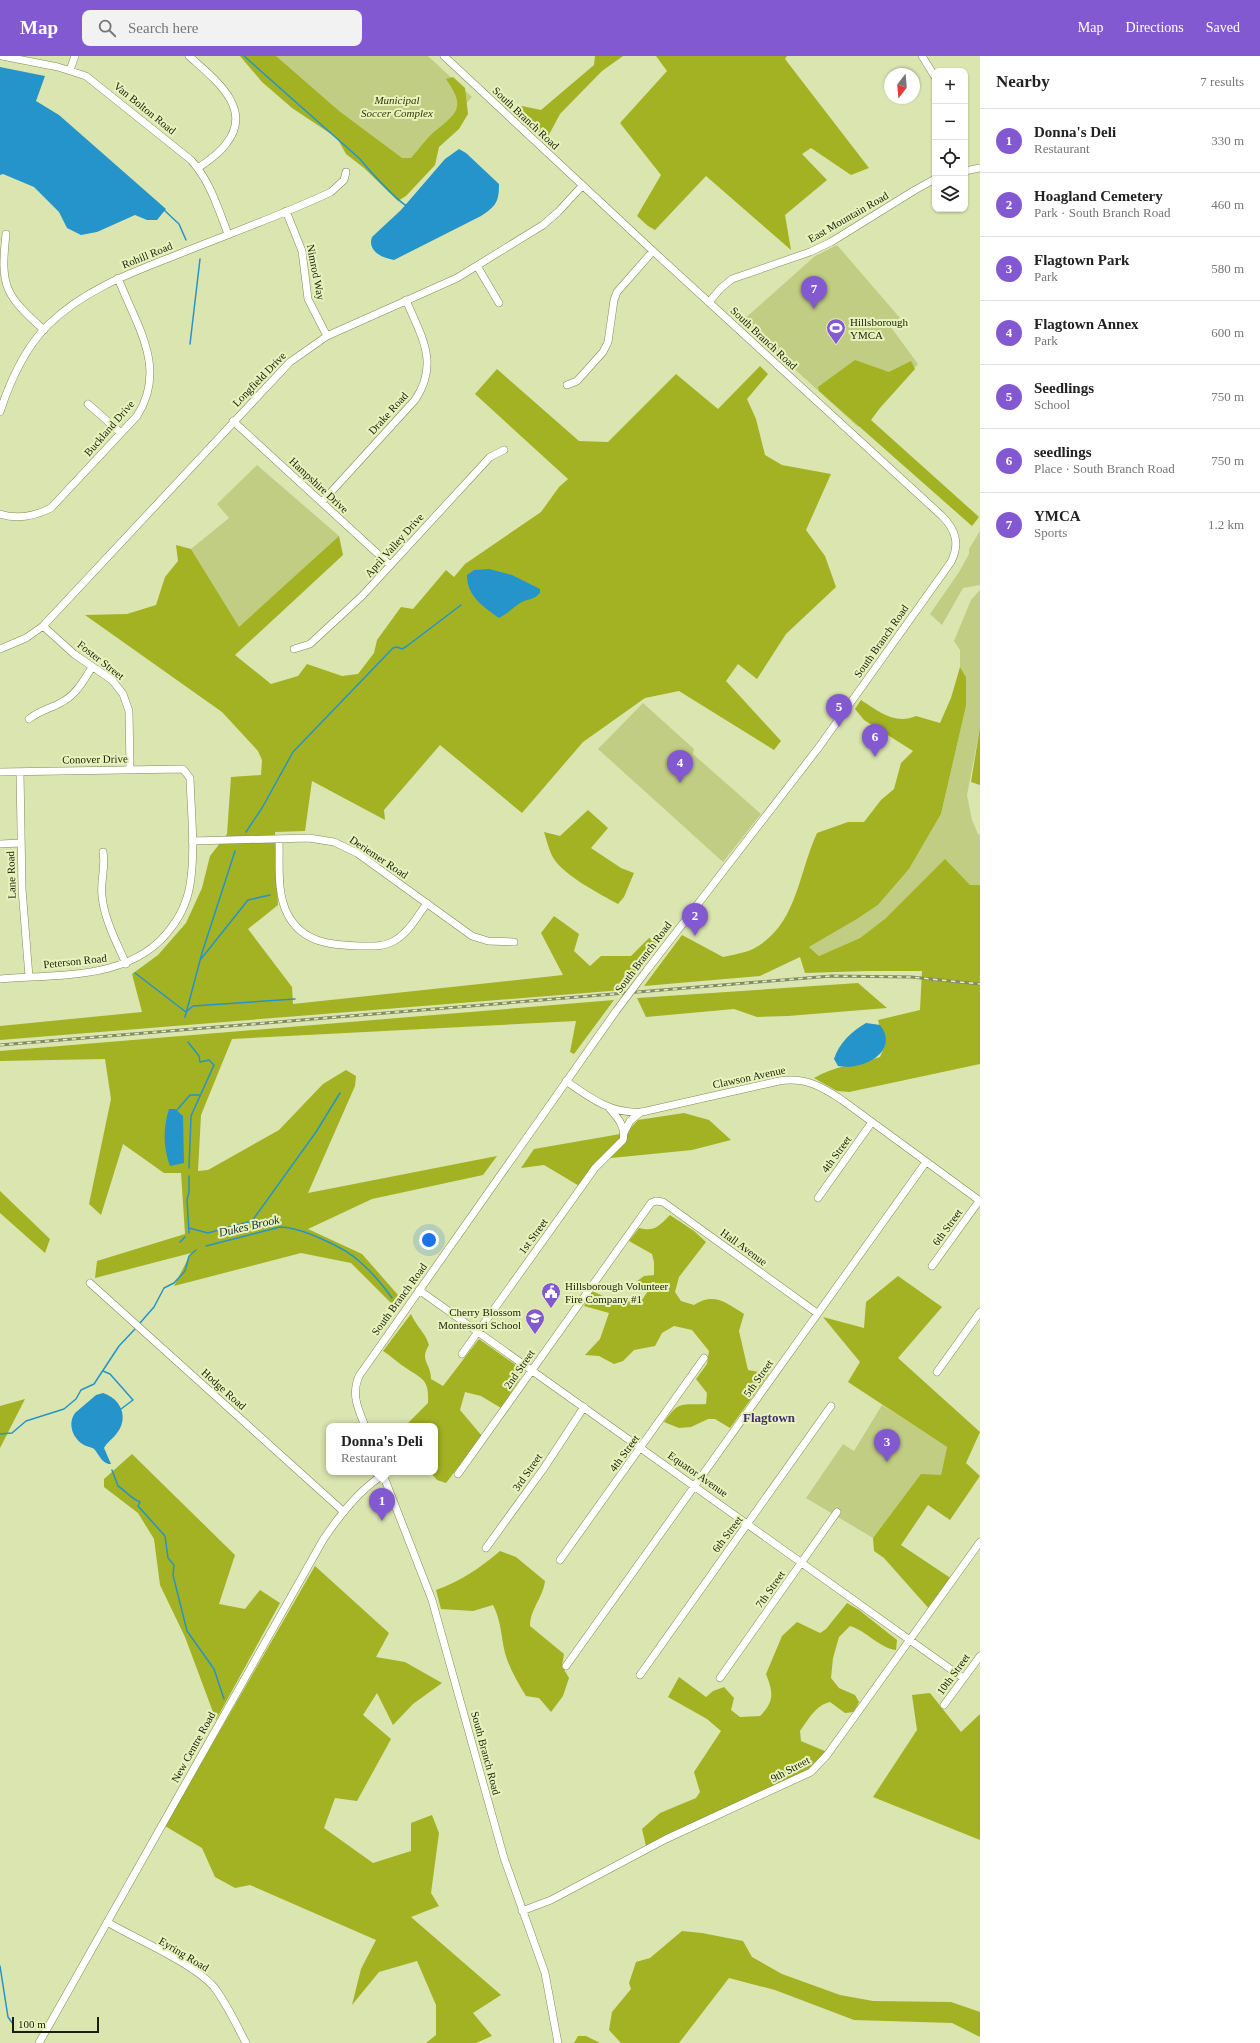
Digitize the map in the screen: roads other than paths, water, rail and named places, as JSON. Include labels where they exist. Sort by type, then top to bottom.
[{"type":"street","name":"Van Bolton Road","points":[[2,56],[70,70],[95,82],[191,160],[198,168],[210,190],[228,234]]},
{"type":"street","points":[[70,70],[75,56]]},
{"type":"street","points":[[190,56],[224,88],[232,101],[235,117],[234,125],[227,143],[198,168]]},
{"type":"street","name":"South Branch Road","points":[[364,1423],[355,1395],[356,1381],[364,1366],[616,1011],[819,747],[948,566],[954,556],[956,542],[953,529],[942,516],[582,186],[444,56]]},
{"type":"street","points":[[922,56],[932,72]]},
{"type":"street","points":[[968,170],[980,168]]},
{"type":"street","name":"Rohill Road","points":[[0,412],[7,391],[18,367],[44,330],[78,300],[118,278],[331,192],[344,180],[346,172]]},
{"type":"street","name":"East Mountain Road","points":[[709,302],[721,288],[732,279],[810,252],[831,242],[915,190],[932,182]]},
{"type":"street","name":"Longfield Drive","points":[[0,649],[26,638],[43,626],[278,372],[303,352],[327,336],[477,266],[547,222],[582,186]]},
{"type":"street","name":"Nimrod Way","points":[[286,211],[302,251],[308,299],[327,336]]},
{"type":"street","points":[[6,234],[4,265],[9,292],[20,308],[44,330]]},
{"type":"street","points":[[566,385],[577,381],[603,352],[608,342],[614,300],[617,292],[653,251]]},
{"type":"street","points":[[477,266],[499,304]]},
{"type":"street","name":"Buckland Drive","points":[[0,514],[24,517],[51,508],[137,416],[147,398],[151,368],[145,346],[118,278]]},
{"type":"street","name":"Drake Road","points":[[322,502],[415,400],[424,383],[428,362],[424,340],[406,300]]},
{"type":"street","points":[[88,404],[121,434]]},
{"type":"street","name":"Hampshire Drive","points":[[234,421],[390,565]]},
{"type":"street","name":"April Valley Drive","points":[[294,650],[310,644],[362,596],[490,456],[504,450]]},
{"type":"street","name":"Foster Street","points":[[43,626],[74,654],[119,687],[127,702],[130,769]]},
{"type":"street","points":[[29,719],[39,710],[58,704],[71,697],[92,667]]},
{"type":"street","name":"Conover Drive","points":[[0,772],[178,768],[183,769],[188,773]]},
{"type":"street","name":"Lane Road","points":[[20,772],[22,889],[30,977]]},
{"type":"street","name":"Peterson Road","points":[[0,979],[102,971],[126,964],[145,954],[162,940],[182,911],[191,878],[192,841],[188,773]]},
{"type":"street","points":[[279,839],[280,888],[283,904],[293,922],[300,930],[315,940],[336,945],[383,945],[401,936],[427,904]]},
{"type":"street","name":"Deriemer Road","points":[[192,841],[322,839],[345,846],[427,904],[480,939],[493,942],[514,942]]},
{"type":"street","points":[[0,844],[21,843]]},
{"type":"street","points":[[103,852],[105,863],[102,884],[103,904],[126,964]]},
{"type":"street","name":"Clawson Avenue","points":[[566,1081],[609,1108],[624,1112],[642,1112],[791,1079],[805,1080],[825,1089],[980,1201]]},
{"type":"street","points":[[609,1108],[618,1118],[624,1133]]},
{"type":"street","name":"1st Street","points":[[462,1354],[595,1168],[620,1145],[630,1121],[642,1112]]},
{"type":"street","name":"4th Street","points":[[818,1198],[872,1122]]},
{"type":"street","name":"5th Street","points":[[566,1666],[926,1162]]},
{"type":"street","name":"Hall Avenue","points":[[656,1201],[663,1202],[817,1314]]},
{"type":"street","name":"2nd Street","points":[[458,1474],[651,1203],[656,1201]]},
{"type":"street","name":"6th Street","points":[[932,1266],[980,1201]]},
{"type":"street","name":"Hodge Road","points":[[90,1283],[344,1512]]},
{"type":"street","name":"Equator Avenue","points":[[419,1290],[963,1678]]},
{"type":"street","points":[[937,1372],[980,1312]]},
{"type":"street","name":"4th Street","points":[[560,1560],[704,1358]]},
{"type":"street","name":"6th Street","points":[[640,1676],[832,1406]]},
{"type":"street","name":"3rd Street","points":[[486,1548],[544,1468],[584,1407]]},
{"type":"street","name":"New Centre Road","points":[[38,2043],[323,1540],[344,1512],[366,1488],[381,1475]]},
{"type":"street","name":"South Branch Road","points":[[384,1475],[432,1600],[504,1858],[545,1973],[558,2043]]},
{"type":"street","name":"7th Street","points":[[720,1678],[837,1512]]},
{"type":"street","name":"9th Street","points":[[522,1911],[551,1900],[666,1839],[811,1772],[827,1755],[980,1542]]},
{"type":"street","name":"10th Street","points":[[944,1705],[980,1656]]},
{"type":"street","name":"Eyring Road","points":[[106,1922],[188,1967],[205,1979],[224,2001],[246,2043]]},
{"type":"water","points":[[0,67],[45,76],[36,101],[59,115],[166,209],[157,220],[147,220],[135,215],[97,232],[81,235],[67,228],[59,212],[34,187],[3,174],[0,175]]},
{"type":"water","points":[[459,149],[466,153],[499,184],[496,203],[481,216],[394,260],[380,256],[372,246],[372,237],[401,210],[445,159]]},
{"type":"water","points":[[489,569],[512,575],[540,589],[540,593],[535,597],[523,601],[499,618],[477,601],[468,583],[467,575],[474,570]]},
{"type":"water","points":[[866,1023],[880,1025],[885,1035],[886,1044],[882,1051],[876,1058],[857,1066],[838,1066],[834,1059],[839,1048],[851,1034]]},
{"type":"water","points":[[169,1109],[175,1109],[183,1116],[184,1163],[170,1166],[165,1145],[166,1123]]},
{"type":"water","points":[[103,1393],[119,1404],[123,1415],[121,1427],[104,1448],[111,1464],[103,1460],[94,1449],[80,1442],[74,1435],[71,1426],[75,1413],[96,1395]]},
{"type":"waterway","points":[[244,56],[360,159],[390,192],[407,206]]},
{"type":"waterway","points":[[164,210],[179,224],[186,240]]},
{"type":"waterway","points":[[190,344],[200,259]]},
{"type":"waterway","points":[[246,832],[262,808],[293,752],[393,648],[397,647],[402,649],[407,646],[461,605]]},
{"type":"waterway","points":[[185,1017],[202,953],[235,851]]},
{"type":"waterway","points":[[201,959],[248,900],[270,895]]},
{"type":"waterway","points":[[135,973],[186,1012],[193,1006],[295,999]]},
{"type":"waterway","points":[[188,1042],[199,1056],[200,1062],[209,1060],[214,1065],[191,1116],[189,1168]]},
{"type":"waterway","points":[[189,1228],[208,1233],[252,1221],[316,1132],[340,1093]]},
{"type":"waterway","points":[[177,1110],[190,1095],[200,1095]]},
{"type":"waterway","points":[[189,1176],[189,1192],[187,1200],[189,1233]]},
{"type":"waterway","name":"Dukes Brook","points":[[206,1246],[280,1227],[299,1230],[333,1244],[352,1256],[373,1274],[392,1298]]},
{"type":"waterway","points":[[180,1242],[185,1237]]},
{"type":"waterway","name":"Dukes Brook","points":[[140,1323],[154,1307],[164,1288],[174,1283],[185,1271],[189,1256],[196,1250]]},
{"type":"waterway","name":"Dukes Brook","points":[[0,1434],[12,1433],[26,1421],[64,1409],[76,1399],[81,1390],[94,1384],[119,1346],[135,1329]]},
{"type":"waterway","points":[[103,1371],[110,1374],[133,1400],[121,1409]]},
{"type":"waterway","points":[[112,1470],[118,1486],[133,1499],[140,1502],[138,1506],[165,1536],[168,1558],[174,1565],[173,1575],[187,1631],[214,1669],[224,1699]]},
{"type":"waterway","points":[[0,1966],[8,2017],[13,2024]]},
{"type":"railway","points":[[0,1045],[831,976],[911,977],[980,984]]},
{"type":"place","name":"YMCA","points":[[814,309]]},
{"type":"place","name":"Hillsborough YMCA","points":[[836,345]]},
{"type":"place","name":"Seedlings","points":[[839,727]]},
{"type":"place","name":"seedlings","points":[[875,757]]},
{"type":"place","name":"Flagtown Annex","points":[[680,783]]},
{"type":"place","name":"Hoagland Cemetery","points":[[695,936]]},
{"type":"place","name":"Hillsborough Volunteer Fire Company #1","points":[[551,1309]]},
{"type":"place","name":"Cherry Blossom Montessori School","points":[[535,1335]]},
{"type":"place","name":"Flagtown Park","points":[[887,1462]]},
{"type":"place","name":"Donna's Deli","points":[[382,1521]]},
{"type":"district","name":"Flagtown","points":[[769,1417]]},
{"type":"park label","name":"Municipal Soccer Complex","points":[[397,106]]}]
